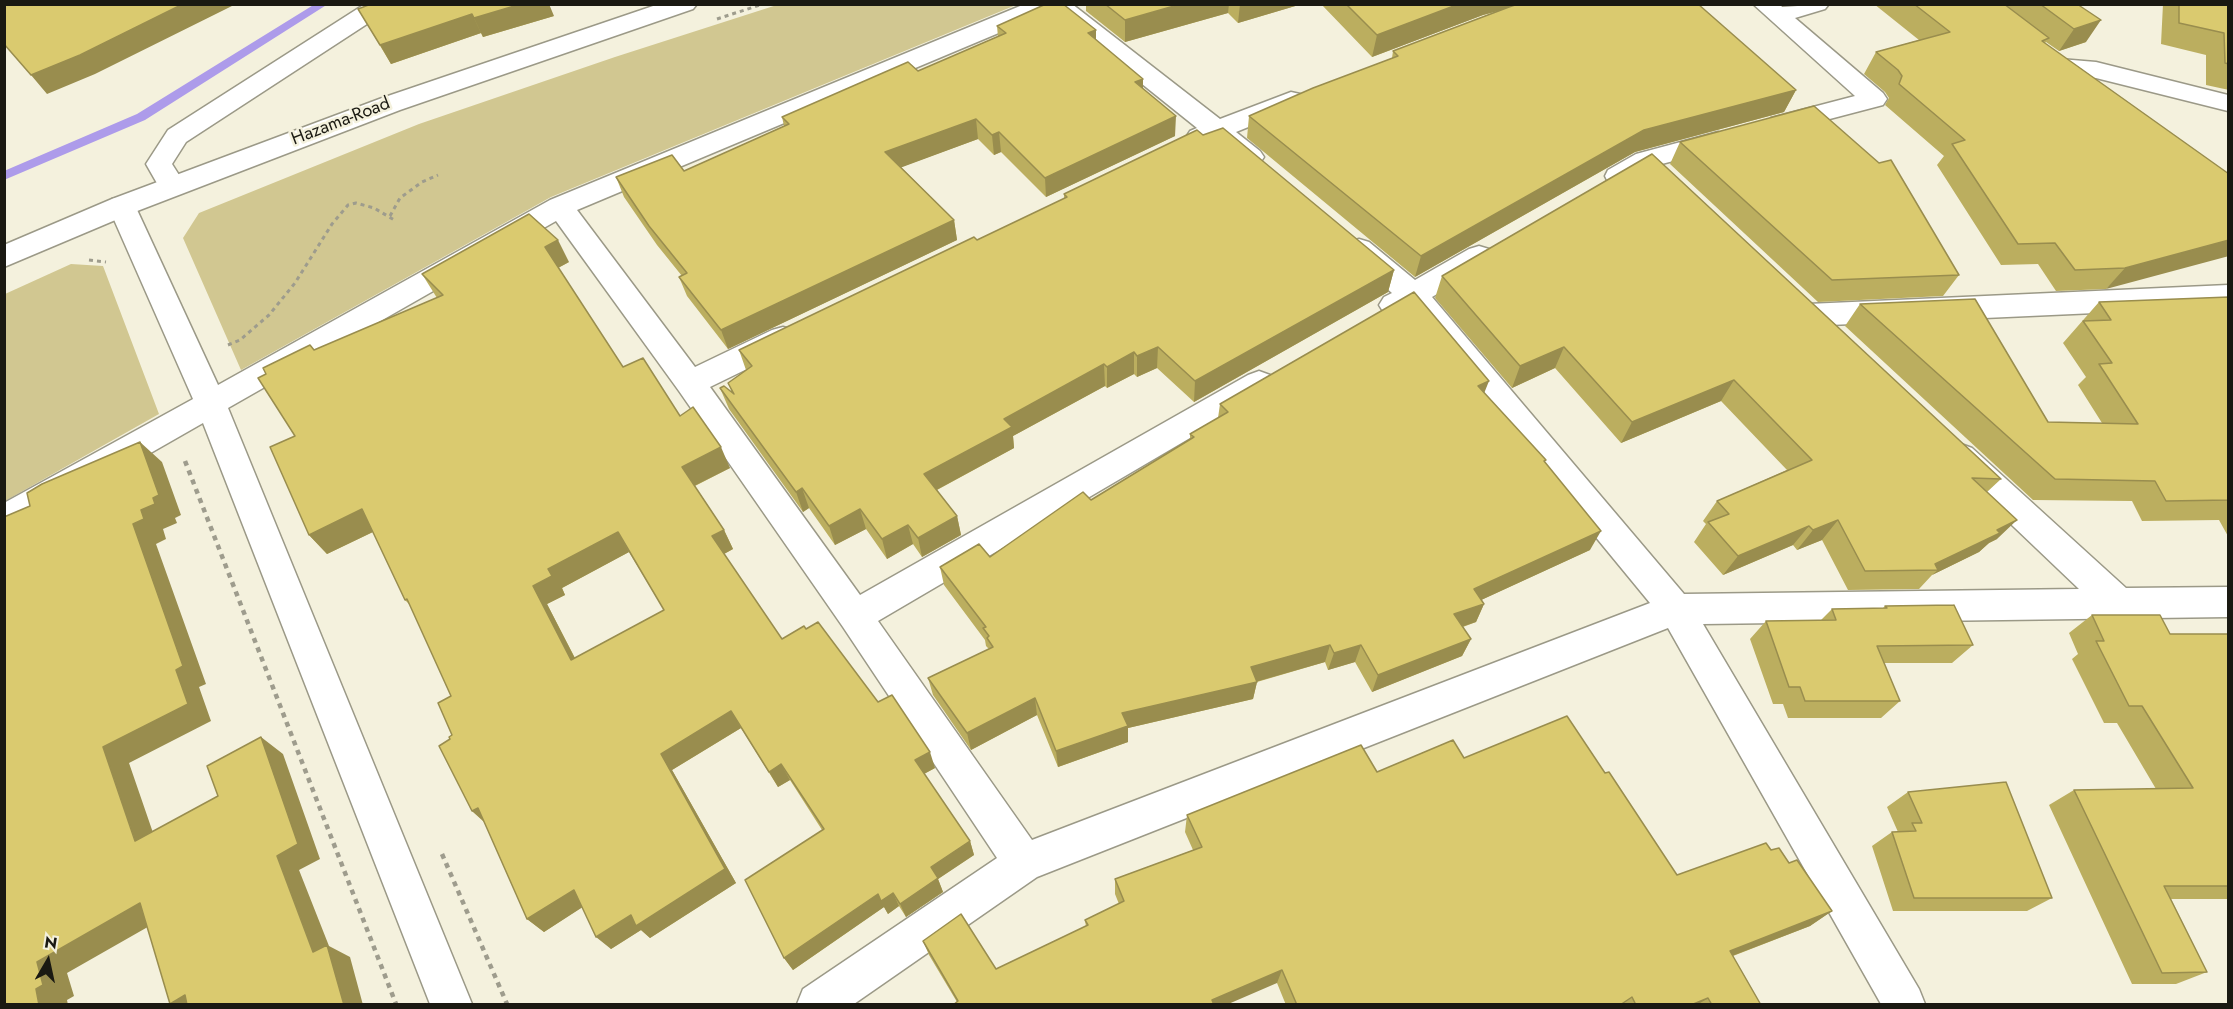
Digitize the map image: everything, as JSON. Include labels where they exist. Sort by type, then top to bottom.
[{"type":"street","points":[[172,186],[159,164],[177,136],[382,4]]},
{"type":"street","name":"Hazama-Road","points":[[4,257],[172,186],[391,104],[685,4]]},
{"type":"street","points":[[4,520],[560,207],[1047,4]]},
{"type":"street","points":[[1057,4],[1270,174]]},
{"type":"street","points":[[1772,10],[1816,4]]},
{"type":"street","points":[[1594,189],[1645,160],[1874,99],[1772,10]]},
{"type":"street","points":[[2097,94],[2050,60],[2097,69],[2229,103]]},
{"type":"street","points":[[1174,149],[1216,129],[1316,90]]},
{"type":"street","points":[[1645,160],[1670,185]]},
{"type":"street","points":[[122,206],[211,404],[451,1005]]},
{"type":"street","points":[[560,207],[690,383],[855,616],[1024,863]]},
{"type":"street","points":[[1341,234],[1413,294],[1676,609],[1904,1005]]},
{"type":"street","points":[[1371,318],[1503,242]]},
{"type":"street","points":[[1834,339],[1799,307],[2229,296]]},
{"type":"street","points":[[690,383],[805,327]]},
{"type":"street","points":[[855,616],[1289,366]]},
{"type":"street","points":[[1937,435],[2118,603]]},
{"type":"street","points":[[819,1005],[1024,863],[1676,609],[2229,602]]},
{"type":"path","points":[[390,216],[400,198],[422,182],[438,176]]},
{"type":"path","points":[[219,349],[240,340],[269,315],[295,283],[332,224],[348,205],[356,203],[396,220]]},
{"type":"path","points":[[81,259],[112,263]]},
{"type":"path","points":[[172,426],[396,1005]]},
{"type":"shaded area","points":[[780,4],[1016,5],[551,197],[241,370],[183,238],[199,213],[419,124]]},
{"type":"shaded area","points":[[71,264],[103,266],[159,414],[5,501],[5,294]]},
{"type":"building","points":[[4,4],[183,4],[80,55],[31,75],[4,44]]},
{"type":"building","points":[[371,4],[521,4],[474,18],[472,14],[380,45],[358,9]]},
{"type":"building","points":[[1046,4],[1063,4],[1096,30],[1088,33],[1143,79],[1135,82],[1176,116],[1045,178],[999,132],[992,135],[976,119],[885,152],[954,220],[721,330],[679,277],[687,273],[649,226],[616,177],[672,155],[684,171],[789,124],[782,117],[908,62],[918,71],[1006,33],[997,26]]},
{"type":"building","points":[[1105,4],[1181,4],[1125,20]]},
{"type":"building","points":[[1346,4],[1459,4],[1377,35]]},
{"type":"building","points":[[1518,4],[1698,4],[1796,90],[1644,130],[1421,256],[1249,116],[1313,88],[1398,56],[1393,51]]},
{"type":"building","points":[[1914,4],[2004,4],[2049,38],[2042,41],[2229,174],[2229,240],[2125,268],[2075,270],[2055,243],[2018,244],[1952,144],[1965,140],[1899,84],[1902,76],[1898,70],[1876,52],[1950,32]]},
{"type":"building","points":[[2040,4],[2077,4],[2101,20],[2074,29]]},
{"type":"building","points":[[2179,4],[2229,4],[2229,64],[2225,63],[2224,33],[2179,23]]},
{"type":"building","points":[[1814,106],[1879,163],[1891,160],[1959,275],[1832,280],[1680,142]]},
{"type":"building","points":[[1223,128],[1394,270],[1195,381],[1158,347],[1137,356],[1134,352],[1107,367],[1104,364],[1004,419],[1012,427],[924,474],[957,516],[918,538],[908,525],[882,539],[860,509],[829,526],[802,488],[796,492],[720,388],[724,386],[734,394],[728,383],[752,366],[739,350],[974,237],[977,240],[1067,197],[1064,194],[1197,130],[1203,135]]},
{"type":"building","points":[[1652,154],[2001,479],[1972,478],[2017,520],[1997,530],[2000,533],[1935,564],[1938,570],[1865,571],[1838,520],[1813,530],[1809,526],[1738,556],[1708,522],[1729,514],[1717,501],[1812,460],[1734,380],[1632,422],[1564,347],[1520,366],[1442,276]]},
{"type":"building","points":[[529,214],[558,240],[545,247],[623,367],[643,358],[680,416],[693,407],[721,447],[682,467],[724,530],[712,536],[782,639],[804,626],[806,629],[818,622],[878,702],[892,695],[930,752],[915,760],[970,841],[931,867],[938,878],[900,904],[893,893],[881,901],[878,894],[784,958],[745,880],[824,829],[781,764],[769,772],[731,711],[661,754],[725,869],[636,926],[631,915],[596,937],[574,890],[527,919],[478,808],[472,811],[439,746],[452,735],[438,703],[451,696],[407,599],[405,600],[362,509],[309,535],[270,447],[295,436],[258,378],[266,374],[263,368],[310,345],[314,350],[443,295],[422,274]],"holes":[[[618,532],[664,610],[571,660],[533,586],[552,576],[548,569]]]},
{"type":"building","points":[[1414,292],[1489,381],[1478,386],[1546,460],[1544,461],[1601,531],[1474,589],[1484,604],[1454,614],[1471,639],[1378,675],[1361,645],[1334,653],[1330,645],[1251,667],[1257,682],[1122,713],[1128,726],[1056,751],[1035,698],[967,733],[928,678],[993,647],[983,628],[986,627],[940,567],[979,544],[990,557],[1083,492],[1091,500],[1194,437],[1190,434],[1228,412],[1220,404]]},
{"type":"building","points":[[2229,297],[2229,500],[2166,501],[2155,481],[2055,479],[1860,304],[1975,299],[2048,422],[2138,424],[2099,364],[2112,363],[2083,321],[2111,320],[2099,302]]},
{"type":"building","points":[[140,442],[159,495],[153,498],[155,504],[141,510],[144,519],[133,524],[183,666],[176,670],[188,704],[103,747],[135,841],[218,796],[207,766],[261,737],[298,844],[277,856],[313,952],[327,945],[344,1005],[187,1005],[185,995],[170,1004],[140,903],[37,962],[43,985],[36,989],[39,1005],[4,1005],[4,517],[30,506],[27,493],[42,484]]},
{"type":"building","points":[[1954,605],[1973,645],[1877,646],[1900,701],[1805,701],[1800,687],[1789,687],[1766,621],[1836,620],[1832,609]]},
{"type":"building","points":[[2092,615],[2160,615],[2170,634],[2229,634],[2229,886],[2164,886],[2207,972],[2162,973],[2074,790],[2193,788],[2142,706],[2129,706],[2096,641],[2104,641]]},
{"type":"building","points":[[1567,716],[1605,773],[1609,772],[1677,875],[1766,843],[1771,850],[1779,848],[1789,863],[1797,860],[1832,911],[1730,951],[1761,1005],[1712,1005],[1708,998],[1691,1005],[1636,1005],[1632,997],[1620,1005],[1297,1005],[1282,970],[1212,1000],[1214,1005],[953,1005],[958,1001],[923,941],[961,914],[996,969],[1088,925],[1085,920],[1124,901],[1115,879],[1202,847],[1187,815],[1361,745],[1377,772],[1453,740],[1464,758]]},
{"type":"building","points":[[2006,782],[2052,898],[1914,898],[1892,832],[1916,831],[1912,823],[1922,823],[1908,792]]},
{"type":"waterway","points":[[4,176],[141,117],[323,4]]}]
